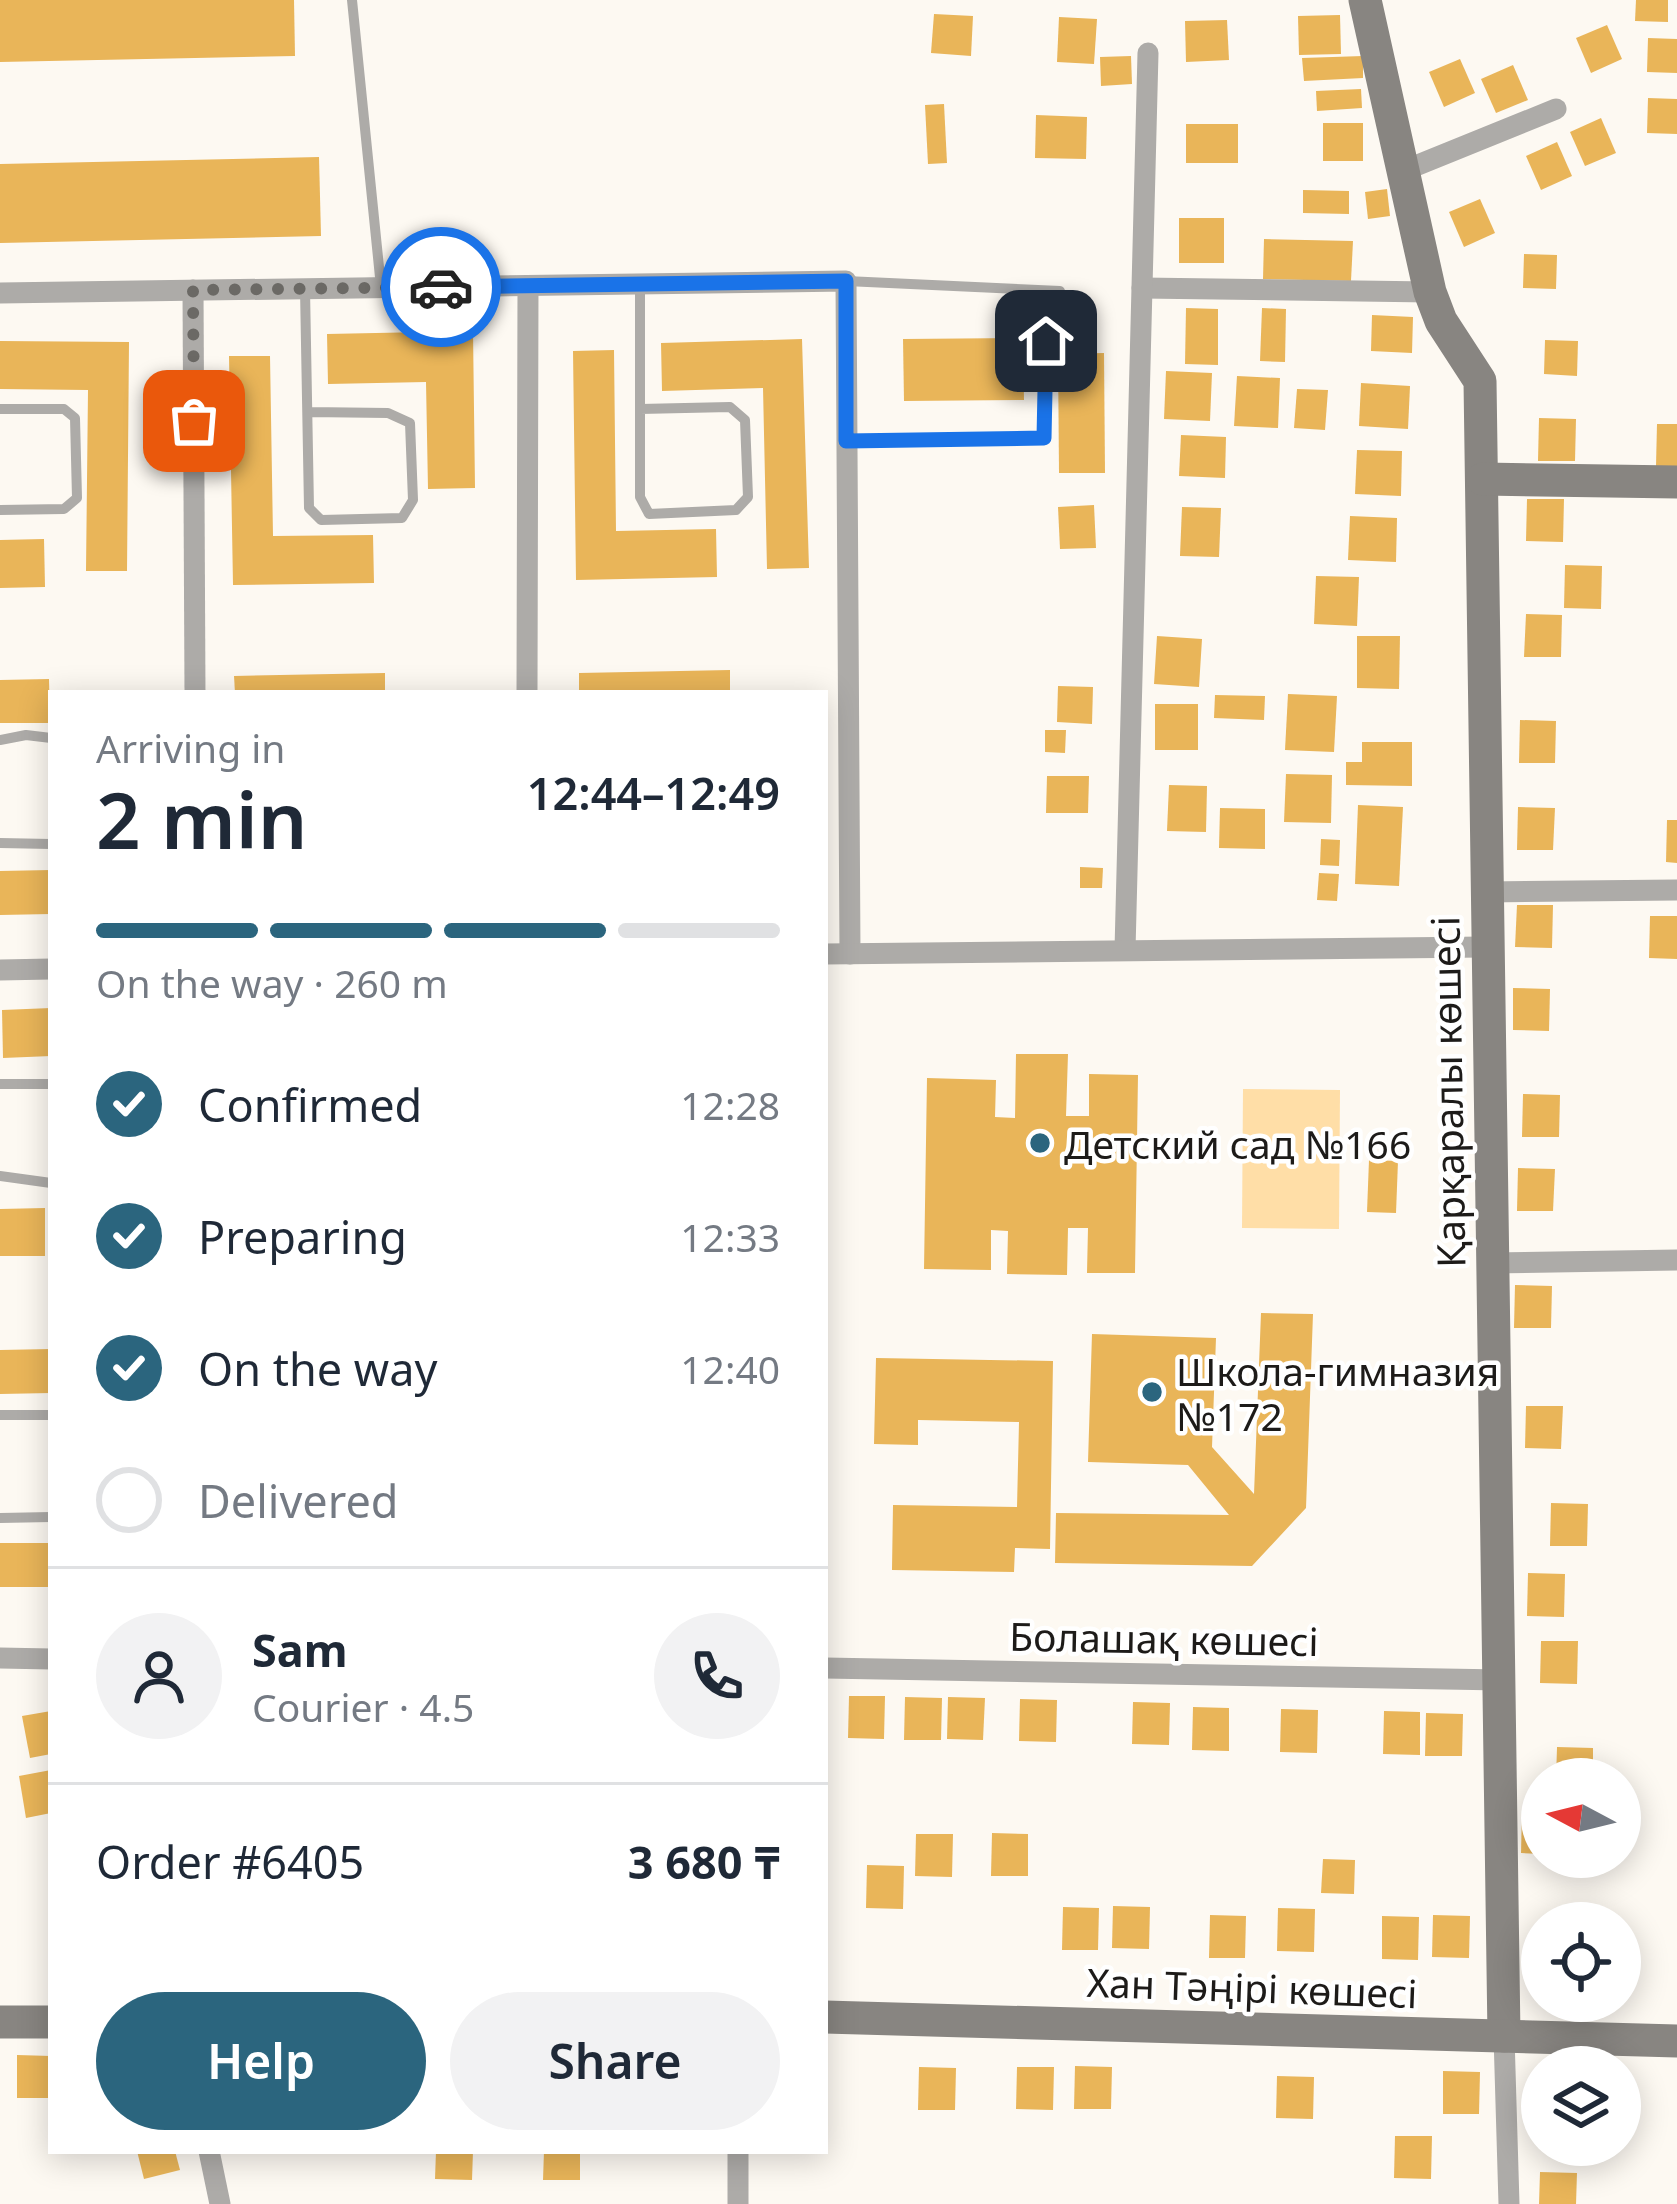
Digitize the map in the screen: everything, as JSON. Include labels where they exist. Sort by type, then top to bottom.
[{"type":"street","name":"Қарқаралы көшесі","points":[[1365,0],[1430,292],[1442,321],[1480,381],[1490,1263],[1509,2204]]},
{"type":"street","points":[[1125,950],[1148,53]]},
{"type":"street","points":[[1403,171],[1556,109]]},
{"type":"street","points":[[0,292],[846,281],[850,954]]},
{"type":"street","points":[[527,690],[528,286]]},
{"type":"street","points":[[1142,288],[1430,292]]},
{"type":"street","points":[[193,290],[195,690]]},
{"type":"street","points":[[1483,479],[1677,482]]},
{"type":"street","points":[[1486,892],[1677,890]]},
{"type":"street","points":[[828,955],[1486,947]]},
{"type":"street","points":[[0,970],[48,969]]},
{"type":"street","points":[[1490,1263],[1677,1260]]},
{"type":"street","points":[[0,1658],[48,1659]]},
{"type":"street","name":"Болашақ көшесі","points":[[828,1668],[1502,1680]]},
{"type":"street","name":"Хан Тәңірі көшесі","points":[[828,2017],[1677,2041]]},
{"type":"street","points":[[0,2022],[48,2022]]},
{"type":"street","points":[[210,2154],[220,2204]]},
{"type":"street","points":[[737,2204],[738,2154]]},
{"type":"lane","points":[[352,0],[381,287]]},
{"type":"lane","points":[[846,281],[1060,291]]},
{"type":"lane","points":[[640,284],[640,409],[640,497],[649,514],[736,510],[748,496],[745,420],[730,407],[640,409]]},
{"type":"lane","points":[[305,289],[309,508],[321,520],[403,518],[412,500],[410,423],[388,413],[309,412]]},
{"type":"lane","points":[[846,441],[1044,438],[1046,341]]},
{"type":"lane","points":[[0,409],[64,409],[75,418],[77,498],[64,509],[0,510]]},
{"type":"lane","points":[[0,740],[26,735],[48,738]]},
{"type":"lane","points":[[0,843],[48,844]]},
{"type":"lane","points":[[0,1084],[48,1084]]},
{"type":"lane","points":[[0,1176],[48,1183]]},
{"type":"lane","points":[[0,1415],[48,1415]]},
{"type":"lane","points":[[0,1518],[48,1517]]},
{"type":"shaded area","points":[[1243,1089],[1340,1090],[1339,1229],[1242,1228]]},
{"type":"building","points":[[0,0],[294,0],[295,56],[0,62]]},
{"type":"building","points":[[1636,0],[1668,0],[1668,22],[1635,21]]},
{"type":"building","points":[[934,14],[973,16],[971,56],[931,53]]},
{"type":"building","points":[[1340,15],[1341,54],[1299,55],[1298,16]]},
{"type":"building","points":[[1059,17],[1097,19],[1094,64],[1057,62]]},
{"type":"building","points":[[1227,20],[1229,60],[1186,62],[1185,21]]},
{"type":"building","points":[[1607,25],[1622,59],[1591,73],[1576,38]]},
{"type":"building","points":[[1648,38],[1677,39],[1677,73],[1647,72]]},
{"type":"building","points":[[1131,56],[1132,84],[1101,86],[1100,57]]},
{"type":"building","points":[[1363,56],[1363,78],[1304,81],[1302,58]]},
{"type":"building","points":[[1460,59],[1475,93],[1444,107],[1429,72]]},
{"type":"building","points":[[1513,65],[1528,100],[1496,113],[1481,79]]},
{"type":"building","points":[[1361,89],[1362,108],[1317,111],[1316,91]]},
{"type":"building","points":[[1648,98],[1677,99],[1677,134],[1647,133]]},
{"type":"building","points":[[944,104],[947,163],[928,164],[925,105]]},
{"type":"building","points":[[1036,115],[1087,117],[1086,159],[1035,158]]},
{"type":"building","points":[[1601,118],[1616,153],[1585,166],[1570,132]]},
{"type":"building","points":[[1323,123],[1363,123],[1363,161],[1323,161]]},
{"type":"building","points":[[1186,124],[1238,124],[1238,163],[1186,163]]},
{"type":"building","points":[[1557,142],[1572,176],[1541,190],[1526,156]]},
{"type":"building","points":[[319,157],[321,236],[0,243],[0,164]]},
{"type":"building","points":[[1387,189],[1390,216],[1368,219],[1365,192]]},
{"type":"building","points":[[1303,190],[1349,191],[1349,214],[1303,213]]},
{"type":"building","points":[[1480,199],[1495,233],[1464,247],[1449,212]]},
{"type":"building","points":[[1179,218],[1224,218],[1224,263],[1179,263]]},
{"type":"building","points":[[1264,239],[1353,241],[1351,281],[1263,279]]},
{"type":"building","points":[[1524,254],[1557,255],[1556,289],[1523,288]]},
{"type":"building","points":[[1186,308],[1218,309],[1218,365],[1185,364]]},
{"type":"building","points":[[1262,308],[1286,309],[1285,362],[1260,361]]},
{"type":"building","points":[[1372,315],[1413,317],[1412,353],[1371,351]]},
{"type":"building","points":[[473,331],[475,488],[428,489],[426,382],[328,384],[327,334]]},
{"type":"building","points":[[1023,338],[1024,400],[904,401],[903,339]]},
{"type":"building","points":[[802,339],[809,568],[767,569],[763,388],[662,391],[661,343]]},
{"type":"building","points":[[1545,340],[1578,341],[1577,376],[1544,374]]},
{"type":"building","points":[[0,341],[129,342],[127,571],[86,571],[88,390],[0,389]]},
{"type":"building","points":[[614,350],[616,531],[716,529],[717,577],[576,580],[573,351]]},
{"type":"building","points":[[1104,353],[1105,473],[1059,473],[1058,354]]},
{"type":"building","points":[[229,356],[270,356],[273,536],[373,535],[374,583],[233,585]]},
{"type":"building","points":[[1166,371],[1212,373],[1210,421],[1164,419]]},
{"type":"building","points":[[1237,376],[1280,378],[1278,428],[1234,426]]},
{"type":"building","points":[[1361,383],[1410,386],[1408,429],[1359,426]]},
{"type":"building","points":[[1297,389],[1328,390],[1325,430],[1294,428]]},
{"type":"building","points":[[1539,418],[1576,419],[1575,461],[1538,461]]},
{"type":"building","points":[[1657,424],[1677,424],[1677,467],[1656,466]]},
{"type":"building","points":[[1181,435],[1226,437],[1225,478],[1179,476]]},
{"type":"building","points":[[1357,450],[1402,451],[1401,496],[1355,494]]},
{"type":"building","points":[[1527,499],[1564,499],[1563,542],[1526,541]]},
{"type":"building","points":[[1094,505],[1096,548],[1060,549],[1058,507]]},
{"type":"building","points":[[1182,507],[1221,508],[1219,557],[1180,556]]},
{"type":"building","points":[[1350,516],[1397,518],[1396,562],[1348,560]]},
{"type":"building","points":[[44,539],[45,587],[0,588],[0,540]]},
{"type":"building","points":[[1565,565],[1602,566],[1601,609],[1564,608]]},
{"type":"building","points":[[1316,576],[1359,577],[1357,626],[1314,624]]},
{"type":"building","points":[[1526,614],[1562,615],[1561,657],[1524,657]]},
{"type":"building","points":[[1157,636],[1202,639],[1199,687],[1154,684]]},
{"type":"building","points":[[1357,636],[1400,636],[1399,689],[1357,688]]},
{"type":"building","points":[[730,670],[730,690],[579,690],[579,673]]},
{"type":"building","points":[[385,673],[385,690],[235,690],[234,676]]},
{"type":"building","points":[[49,679],[48,723],[0,723],[0,680]]},
{"type":"building","points":[[1058,686],[1093,687],[1092,724],[1057,722]]},
{"type":"building","points":[[1288,694],[1337,696],[1334,752],[1285,750]]},
{"type":"building","points":[[1215,695],[1265,696],[1264,720],[1214,718]]},
{"type":"building","points":[[1155,704],[1198,704],[1198,750],[1155,750]]},
{"type":"building","points":[[1520,720],[1556,721],[1555,763],[1519,763]]},
{"type":"building","points":[[1045,730],[1066,730],[1065,753],[1045,752]]},
{"type":"building","points":[[1362,742],[1412,742],[1412,786],[1346,785],[1346,762],[1362,762]]},
{"type":"building","points":[[1286,774],[1332,775],[1331,823],[1284,822]]},
{"type":"building","points":[[1047,776],[1089,776],[1088,813],[1046,813]]},
{"type":"building","points":[[1169,785],[1207,786],[1206,832],[1167,831]]},
{"type":"building","points":[[1358,805],[1403,807],[1399,886],[1355,884]]},
{"type":"building","points":[[1518,807],[1555,808],[1553,850],[1517,850]]},
{"type":"building","points":[[1220,808],[1265,809],[1265,849],[1219,848]]},
{"type":"building","points":[[1667,820],[1677,820],[1677,863],[1666,862]]},
{"type":"building","points":[[1321,839],[1340,840],[1339,866],[1320,865]]},
{"type":"building","points":[[1080,867],[1103,868],[1102,888],[1080,888]]},
{"type":"building","points":[[48,870],[48,914],[0,915],[0,871]]},
{"type":"building","points":[[1319,873],[1339,874],[1337,901],[1317,900]]},
{"type":"building","points":[[1517,905],[1553,905],[1552,948],[1515,947]]},
{"type":"building","points":[[1650,916],[1677,916],[1677,959],[1649,958]]},
{"type":"building","points":[[1513,988],[1550,989],[1549,1031],[1513,1030]]},
{"type":"building","points":[[48,1008],[48,1056],[3,1058],[2,1010]]},
{"type":"building","points":[[1016,1054],[1068,1054],[1066,1116],[1089,1116],[1089,1074],[1138,1075],[1135,1273],[1087,1273],[1088,1228],[1068,1228],[1067,1275],[1007,1274],[1008,1231],[991,1230],[991,1270],[924,1269],[927,1078],[996,1080],[995,1117],[1015,1118]]},
{"type":"building","points":[[1523,1094],[1560,1095],[1559,1137],[1522,1137]]},
{"type":"building","points":[[1369,1160],[1398,1161],[1396,1213],[1367,1212]]},
{"type":"building","points":[[1518,1168],[1555,1169],[1553,1211],[1517,1211]]},
{"type":"building","points":[[45,1208],[45,1256],[0,1256],[0,1209]]},
{"type":"building","points":[[1515,1285],[1552,1286],[1551,1328],[1514,1328]]},
{"type":"building","name":"Школа-гимназия №172","points":[[1261,1313],[1313,1314],[1306,1508],[1252,1566],[1055,1563],[1056,1513],[1229,1515],[1188,1465],[1088,1462],[1092,1334],[1216,1338],[1212,1447],[1254,1494]]},
{"type":"building","points":[[48,1349],[48,1393],[0,1394],[0,1350]]},
{"type":"building","points":[[876,1358],[1053,1361],[1050,1549],[1015,1548],[1014,1572],[892,1570],[893,1505],[1017,1507],[1019,1422],[918,1420],[918,1445],[874,1444]]},
{"type":"building","points":[[1526,1406],[1563,1406],[1561,1449],[1525,1448]]},
{"type":"building","points":[[1551,1503],[1588,1504],[1587,1546],[1550,1546]]},
{"type":"building","points":[[0,1543],[48,1543],[48,1587],[0,1587]]},
{"type":"building","points":[[1528,1573],[1565,1574],[1564,1617],[1527,1616]]},
{"type":"building","points":[[1541,1641],[1578,1641],[1577,1684],[1540,1683]]},
{"type":"building","points":[[849,1696],[885,1696],[884,1739],[848,1738]]},
{"type":"building","points":[[905,1697],[942,1698],[941,1740],[904,1740]]},
{"type":"building","points":[[948,1697],[985,1698],[983,1740],[947,1739]]},
{"type":"building","points":[[1020,1699],[1057,1700],[1056,1742],[1019,1741]]},
{"type":"building","points":[[1133,1702],[1170,1703],[1169,1745],[1132,1744]]},
{"type":"building","points":[[1193,1707],[1229,1708],[1229,1751],[1192,1750]]},
{"type":"building","points":[[1281,1709],[1318,1710],[1317,1753],[1280,1752]]},
{"type":"building","points":[[1384,1711],[1420,1712],[1420,1755],[1383,1754]]},
{"type":"building","points":[[48,1712],[48,1755],[30,1758],[22,1716]]},
{"type":"building","points":[[1426,1713],[1463,1714],[1462,1756],[1425,1756]]},
{"type":"building","points":[[1557,1747],[1593,1748],[1593,1758],[1557,1758]]},
{"type":"building","points":[[48,1771],[48,1814],[26,1818],[19,1776]]},
{"type":"building","points":[[992,1833],[1028,1834],[1028,1876],[991,1876]]},
{"type":"building","points":[[916,1834],[953,1834],[952,1877],[915,1876]]},
{"type":"building","points":[[1323,1859],[1355,1860],[1354,1894],[1321,1893]]},
{"type":"building","points":[[867,1865],[904,1866],[903,1909],[866,1908]]},
{"type":"building","points":[[1113,1906],[1150,1907],[1149,1949],[1112,1948]]},
{"type":"building","points":[[1063,1907],[1099,1908],[1098,1950],[1062,1950]]},
{"type":"building","points":[[1278,1908],[1315,1909],[1314,1952],[1277,1951]]},
{"type":"building","points":[[1210,1915],[1246,1916],[1245,1958],[1209,1958]]},
{"type":"building","points":[[1433,1915],[1470,1916],[1469,1958],[1432,1957]]},
{"type":"building","points":[[1382,1916],[1419,1917],[1418,1960],[1382,1959]]},
{"type":"building","points":[[17,2055],[48,2056],[48,2098],[17,2098]]},
{"type":"building","points":[[1075,2066],[1112,2067],[1111,2109],[1074,2109]]},
{"type":"building","points":[[919,2067],[956,2068],[955,2110],[918,2110]]},
{"type":"building","points":[[1017,2067],[1054,2067],[1053,2110],[1016,2109]]},
{"type":"building","points":[[1443,2071],[1480,2072],[1479,2114],[1443,2114]]},
{"type":"building","points":[[1277,2076],[1314,2077],[1313,2119],[1276,2118]]},
{"type":"building","points":[[1395,2136],[1432,2136],[1431,2179],[1394,2178]]},
{"type":"building","points":[[138,2154],[176,2154],[180,2170],[144,2179]]},
{"type":"building","points":[[436,2154],[473,2154],[472,2180],[435,2179]]},
{"type":"building","points":[[544,2154],[580,2154],[580,2180],[543,2180]]},
{"type":"building","points":[[1540,2172],[1577,2173],[1576,2204],[1539,2204]]},
{"type":"way so far","points":[[194,421],[193,290],[441,287]]},
{"type":"place","name":"Детский сад №166","points":[[1040,1143]]},
{"type":"place","name":"Школа-гимназия №172","points":[[1152,1392]]},
{"type":"route","points":[[441,287],[846,281],[846,441],[1044,438],[1046,341]]}]
